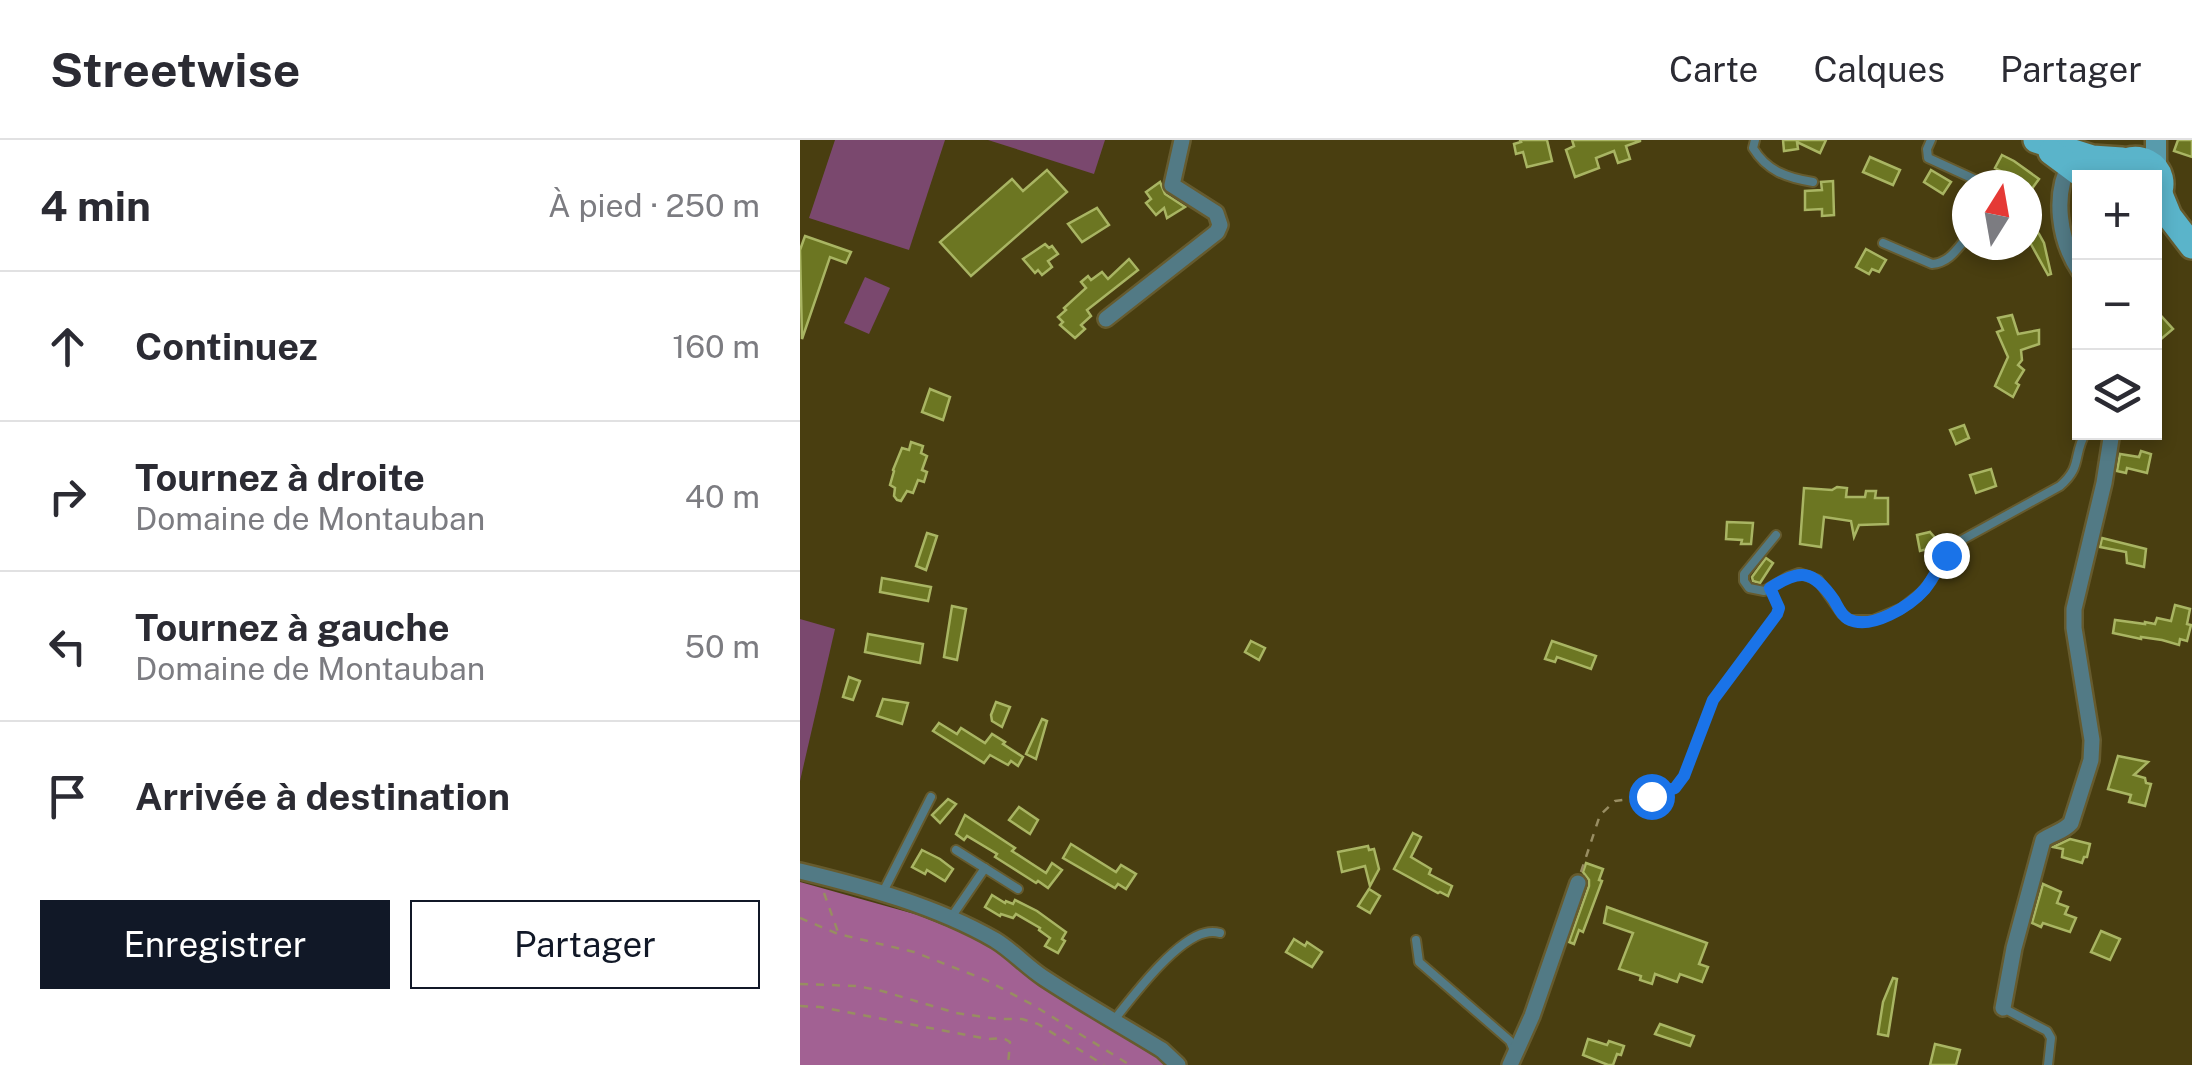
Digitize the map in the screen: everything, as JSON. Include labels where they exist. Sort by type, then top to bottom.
[{"type":"main road","points":[[2036,140],[2077,166],[2092,158],[2138,157]]},
{"type":"main road","points":[[2162,206],[2192,246]]},
{"type":"main road","points":[[2162,230],[2192,258]]},
{"type":"street","points":[[1106,319],[1217,232],[1220,225],[1216,213],[1172,185],[1182,140]]},
{"type":"street","points":[[2074,260],[2064,239],[2060,188],[2077,166]]},
{"type":"street","points":[[2002,1008],[2043,840],[2071,824],[2091,760],[2092,740],[2074,609],[2111,440]]},
{"type":"street","points":[[800,872],[922,906],[994,940],[1040,975],[1162,1050],[1178,1065]]},
{"type":"street","points":[[1513,1059],[1532,1016],[1578,882]]},
{"type":"lane","points":[[1755,140],[1753,148],[1774,172],[1812,182]]},
{"type":"lane","points":[[1932,140],[1928,158],[1954,170]]},
{"type":"lane","points":[[1882,243],[1932,264],[1940,264],[1952,254]]},
{"type":"lane","points":[[1776,535],[1744,574],[1749,588],[1764,591],[1799,573],[1811,576],[1850,620],[1873,620],[1902,608],[1921,593],[1949,547],[2070,478],[2082,440]]},
{"type":"lane","points":[[882,894],[931,797]]},
{"type":"lane","points":[[956,850],[1018,889]]},
{"type":"lane","points":[[950,919],[985,868]]},
{"type":"lane","points":[[1114,1020],[1178,948],[1206,932],[1220,933]]},
{"type":"lane","points":[[1416,940],[1419,962],[1510,1042],[1513,1059]]},
{"type":"lane","points":[[2002,1008],[2047,1031],[2051,1038],[2048,1065]]},
{"type":"path","points":[[1578,882],[1604,810],[1616,801],[1666,792],[1684,776],[1713,700],[1777,614],[1779,608],[1770,588]]},
{"type":"path","points":[[825,893],[838,934]]},
{"type":"path","points":[[800,918],[838,934],[914,952],[986,980],[1033,1004],[1130,1065]]},
{"type":"path","points":[[800,984],[856,986],[956,1013],[1022,1019],[1038,1024],[1104,1065]]},
{"type":"path","points":[[800,1006],[1003,1038],[1010,1042],[1008,1065]]},
{"type":"shaded area","points":[[835,140],[945,140],[909,250],[809,218]]},
{"type":"shaded area","points":[[988,140],[1105,140],[1094,174]]},
{"type":"shaded area","points":[[865,277],[890,288],[869,334],[844,323]]},
{"type":"shaded area","points":[[800,619],[835,629],[800,781]]},
{"type":"shaded area","points":[[800,882],[918,915],[995,949],[1114,1023],[1170,1065],[800,1065]]},
{"type":"building","points":[[1520,140],[1547,140],[1552,161],[1527,167],[1523,152],[1516,154],[1514,144]]},
{"type":"building","points":[[1572,140],[1640,141],[1626,146],[1630,159],[1618,163],[1614,151],[1596,158],[1599,168],[1575,177],[1566,150],[1574,146]]},
{"type":"building","points":[[1783,140],[1826,140],[1820,153],[1797,142],[1798,149],[1784,151]]},
{"type":"building","points":[[2178,140],[2192,140],[2192,157],[2174,151]]},
{"type":"building","points":[[2002,155],[2026,170],[1999,170],[1995,168]]},
{"type":"building","points":[[1870,157],[1900,170],[1893,185],[1863,172]]},
{"type":"building","points":[[1047,170],[1067,192],[971,276],[940,242],[1012,179],[1023,191]]},
{"type":"building","points":[[1931,170],[1951,182],[1943,194],[1924,182]]},
{"type":"building","points":[[1833,181],[1834,215],[1822,216],[1822,209],[1805,210],[1805,191],[1822,190],[1821,182]]},
{"type":"building","points":[[1160,182],[1165,194],[1185,207],[1167,218],[1164,208],[1156,215],[1146,203],[1151,199],[1146,192]]},
{"type":"building","points":[[1097,208],[1109,225],[1082,242],[1068,224]]},
{"type":"building","points":[[805,236],[851,252],[846,263],[830,257],[802,339],[800,250]]},
{"type":"building","points":[[2042,239],[2051,274],[2040,260]]},
{"type":"building","points":[[1045,244],[1058,254],[1048,261],[1052,267],[1042,275],[1023,259]]},
{"type":"building","points":[[1866,249],[1886,260],[1879,272],[1872,269],[1869,274],[1856,267]]},
{"type":"building","points":[[1129,259],[1138,270],[1087,310],[1091,316],[1075,338],[1060,325],[1063,322],[1058,317],[1086,288],[1081,282],[1102,272],[1108,279]]},
{"type":"building","points":[[2012,315],[2018,334],[2039,330],[2039,344],[2021,350],[2018,365],[2024,370],[2013,397],[1995,386],[2008,357],[1997,332],[2003,330],[1998,318]]},
{"type":"building","points":[[2162,317],[2173,329],[2162,338]]},
{"type":"building","points":[[930,389],[950,397],[943,420],[922,412]]},
{"type":"building","points":[[1964,425],[1969,438],[1956,444],[1950,430]]},
{"type":"building","points":[[911,442],[923,446],[921,453],[927,456],[922,470],[927,472],[924,482],[918,480],[913,493],[907,491],[901,501],[890,485],[902,448],[909,450]]},
{"type":"building","points":[[2141,451],[2151,454],[2147,473],[2127,468],[2126,473],[2117,471],[2120,454],[2139,457]]},
{"type":"building","points":[[1991,469],[1996,486],[1976,493],[1970,475]]},
{"type":"building","points":[[1804,488],[1847,488],[1846,497],[1865,497],[1866,491],[1876,491],[1875,498],[1888,498],[1888,524],[1859,525],[1854,537],[1851,521],[1824,517],[1821,547],[1800,544]]},
{"type":"building","points":[[1727,522],[1753,523],[1751,544],[1726,539]]},
{"type":"building","points":[[1930,532],[1938,541],[1930,542],[1931,548],[1920,551],[1917,535]]},
{"type":"building","points":[[927,533],[937,536],[926,570],[916,566]]},
{"type":"building","points":[[2102,538],[2146,549],[2144,567],[2127,563],[2126,552],[2100,547]]},
{"type":"building","points":[[1766,558],[1773,563],[1760,583],[1753,581],[1752,577]]},
{"type":"building","points":[[882,578],[931,587],[928,601],[880,592]]},
{"type":"building","points":[[2175,605],[2190,609],[2187,641],[2180,639],[2179,645],[2113,633],[2115,620],[2145,624],[2155,624],[2157,618],[2171,621]]},
{"type":"building","points":[[952,606],[966,609],[957,660],[944,657]]},
{"type":"building","points":[[868,634],[923,644],[920,663],[865,652]]},
{"type":"building","points":[[1251,641],[1265,648],[1259,660],[1245,652]]},
{"type":"building","points":[[1552,641],[1596,656],[1591,669],[1557,657],[1555,662],[1545,659]]},
{"type":"building","points":[[849,677],[860,681],[853,700],[843,697]]},
{"type":"building","points":[[883,699],[908,703],[902,724],[877,716]]},
{"type":"building","points":[[996,702],[1010,707],[1002,727],[992,721]]},
{"type":"building","points":[[1042,719],[1047,721],[1036,759],[1026,754]]},
{"type":"building","points":[[939,723],[957,734],[961,728],[985,743],[992,734],[1023,757],[1018,766],[990,755],[984,763],[933,731]]},
{"type":"building","points":[[2118,756],[2148,762],[2134,775],[2151,784],[2145,806],[2129,802],[2131,795],[2108,789]]},
{"type":"building","points":[[948,799],[956,804],[940,823],[932,815]]},
{"type":"building","points":[[1019,807],[1038,820],[1030,834],[1009,820]]},
{"type":"building","points":[[965,815],[1046,873],[1052,863],[1062,870],[1048,888],[1036,883],[995,857],[997,854],[967,836],[964,840],[956,834]]},
{"type":"building","points":[[1413,833],[1421,837],[1411,857],[1431,869],[1429,874],[1452,886],[1448,896],[1394,869]]},
{"type":"building","points":[[2070,839],[2090,844],[2082,863],[2062,857],[2063,849],[2053,847]]},
{"type":"building","points":[[1071,844],[1116,872],[1121,865],[1136,874],[1126,889],[1118,884],[1115,888],[1063,858]]},
{"type":"building","points":[[1368,846],[1369,850],[1374,849],[1379,869],[1370,886],[1365,866],[1342,872],[1338,852]]},
{"type":"building","points":[[922,850],[953,869],[945,881],[927,870],[925,874],[912,867]]},
{"type":"building","points":[[1586,863],[1603,869],[1599,880],[1602,881],[1583,932],[1579,930],[1574,944],[1569,942],[1589,886],[1583,872]]},
{"type":"building","points":[[2043,884],[2061,892],[2057,903],[2068,907],[2065,914],[2076,918],[2070,932],[2032,923]]},
{"type":"building","points":[[1369,889],[1380,896],[1370,913],[1358,906]]},
{"type":"building","points":[[992,895],[1005,903],[1013,904],[1015,900],[1037,911],[1066,932],[1058,953],[1045,946],[1050,938],[1040,928],[1016,914],[1013,918],[1000,916],[985,907]]},
{"type":"building","points":[[1607,907],[1707,943],[1699,964],[1708,967],[1702,982],[1680,974],[1677,982],[1655,974],[1652,984],[1619,969],[1633,933],[1604,923]]},
{"type":"building","points":[[2101,931],[2120,939],[2110,960],[2091,952]]},
{"type":"building","points":[[1294,939],[1322,952],[1312,967],[1286,952]]},
{"type":"building","points":[[1893,978],[1897,979],[1888,1036],[1878,1034],[1883,1002]]},
{"type":"building","points":[[1660,1024],[1694,1036],[1690,1046],[1655,1034]]},
{"type":"building","points":[[1588,1039],[1624,1046],[1621,1055],[1617,1054],[1613,1065],[1608,1065],[1583,1055]]},
{"type":"building","points":[[1935,1044],[1960,1050],[1956,1065],[1930,1065]]},
{"type":"route","points":[[1651,796],[1675,788],[1684,776],[1713,700],[1777,614],[1779,608],[1770,588],[1799,573],[1811,576],[1850,620],[1873,620],[1902,608],[1921,593],[1946,555]]}]
